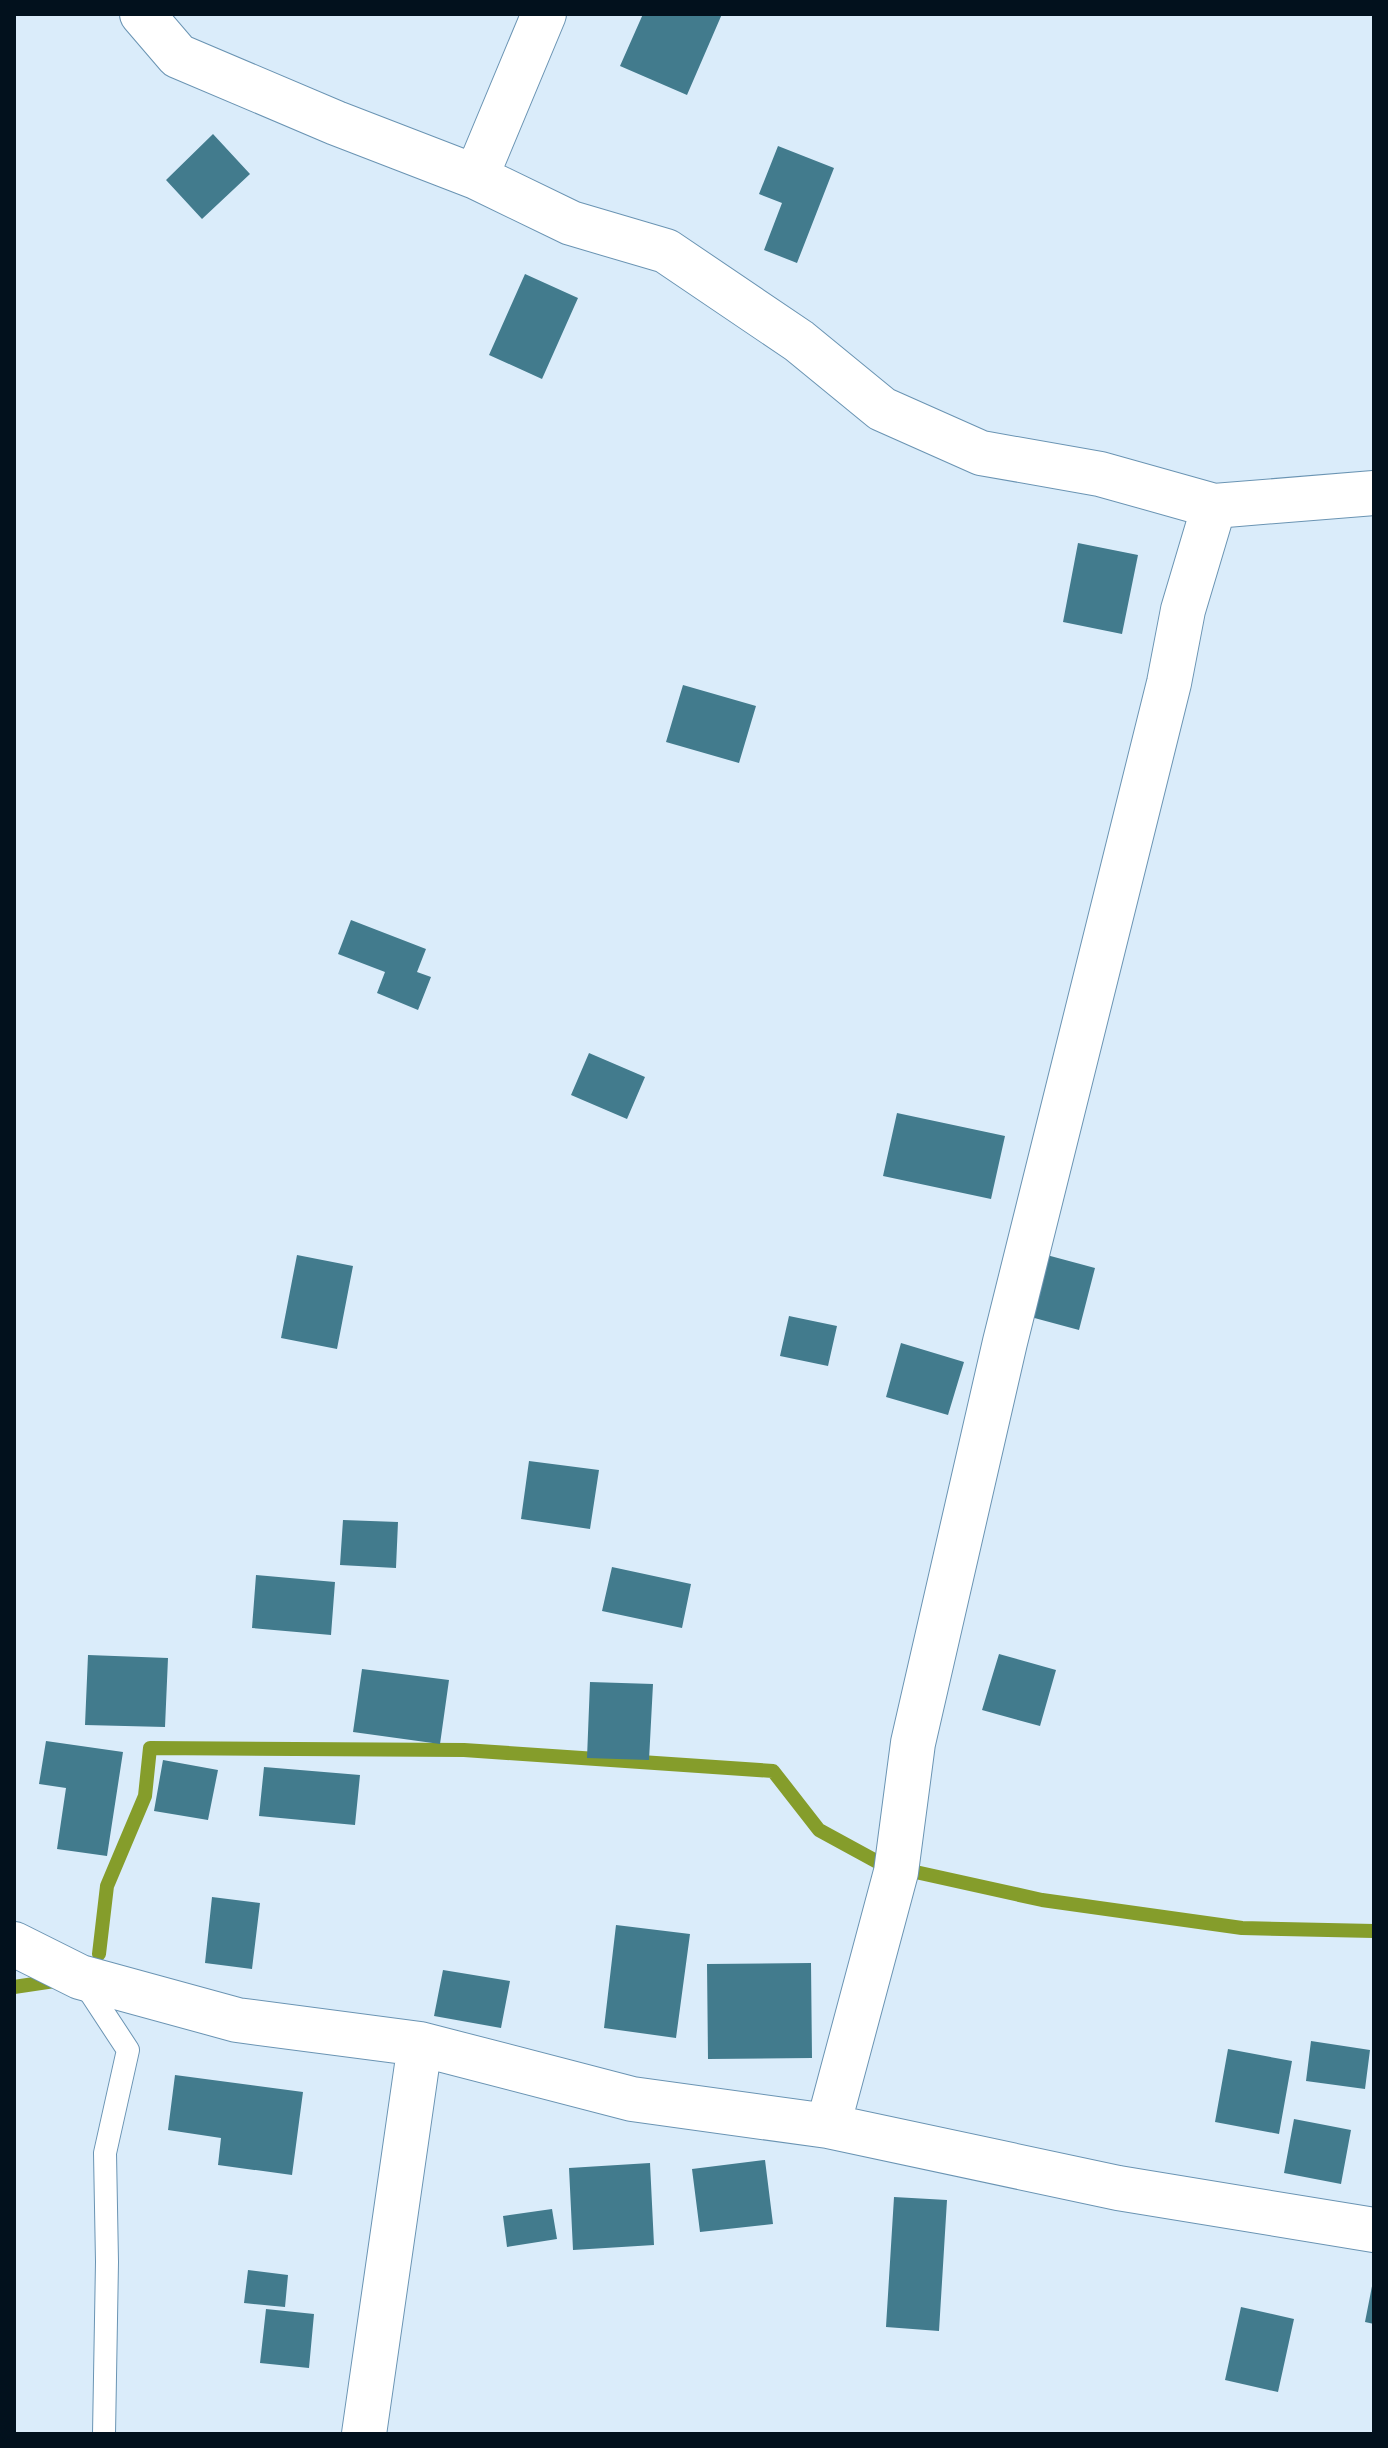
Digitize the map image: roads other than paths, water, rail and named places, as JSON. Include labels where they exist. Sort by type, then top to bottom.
[{"type":"street","points":[[142,14],[178,56],[336,123],[476,177],[571,223],[666,251],[799,341],[882,409],[981,453],[1100,474],[1214,506],[1374,493]]},
{"type":"street","points":[[476,177],[544,14]]},
{"type":"street","points":[[828,2126],[896,1872],[913,1743],[1005,1342],[1169,683],[1183,610],[1214,506]]},
{"type":"street","points":[[14,1944],[80,1977],[237,2020],[420,2044],[632,2099],[828,2126],[1118,2188],[1374,2230]]},
{"type":"street","points":[[364,2434],[420,2044]]},
{"type":"lane","points":[[80,1977],[128,2050],[105,2153],[104,2434]]},
{"type":"waterway","points":[[99,1954],[107,1886],[145,1796],[150,1748],[464,1750],[773,1771],[819,1830],[896,1872],[911,1871],[1042,1900],[1242,1928],[1374,1931]]},
{"type":"waterway","points":[[14,1987],[61,1980]]}]
